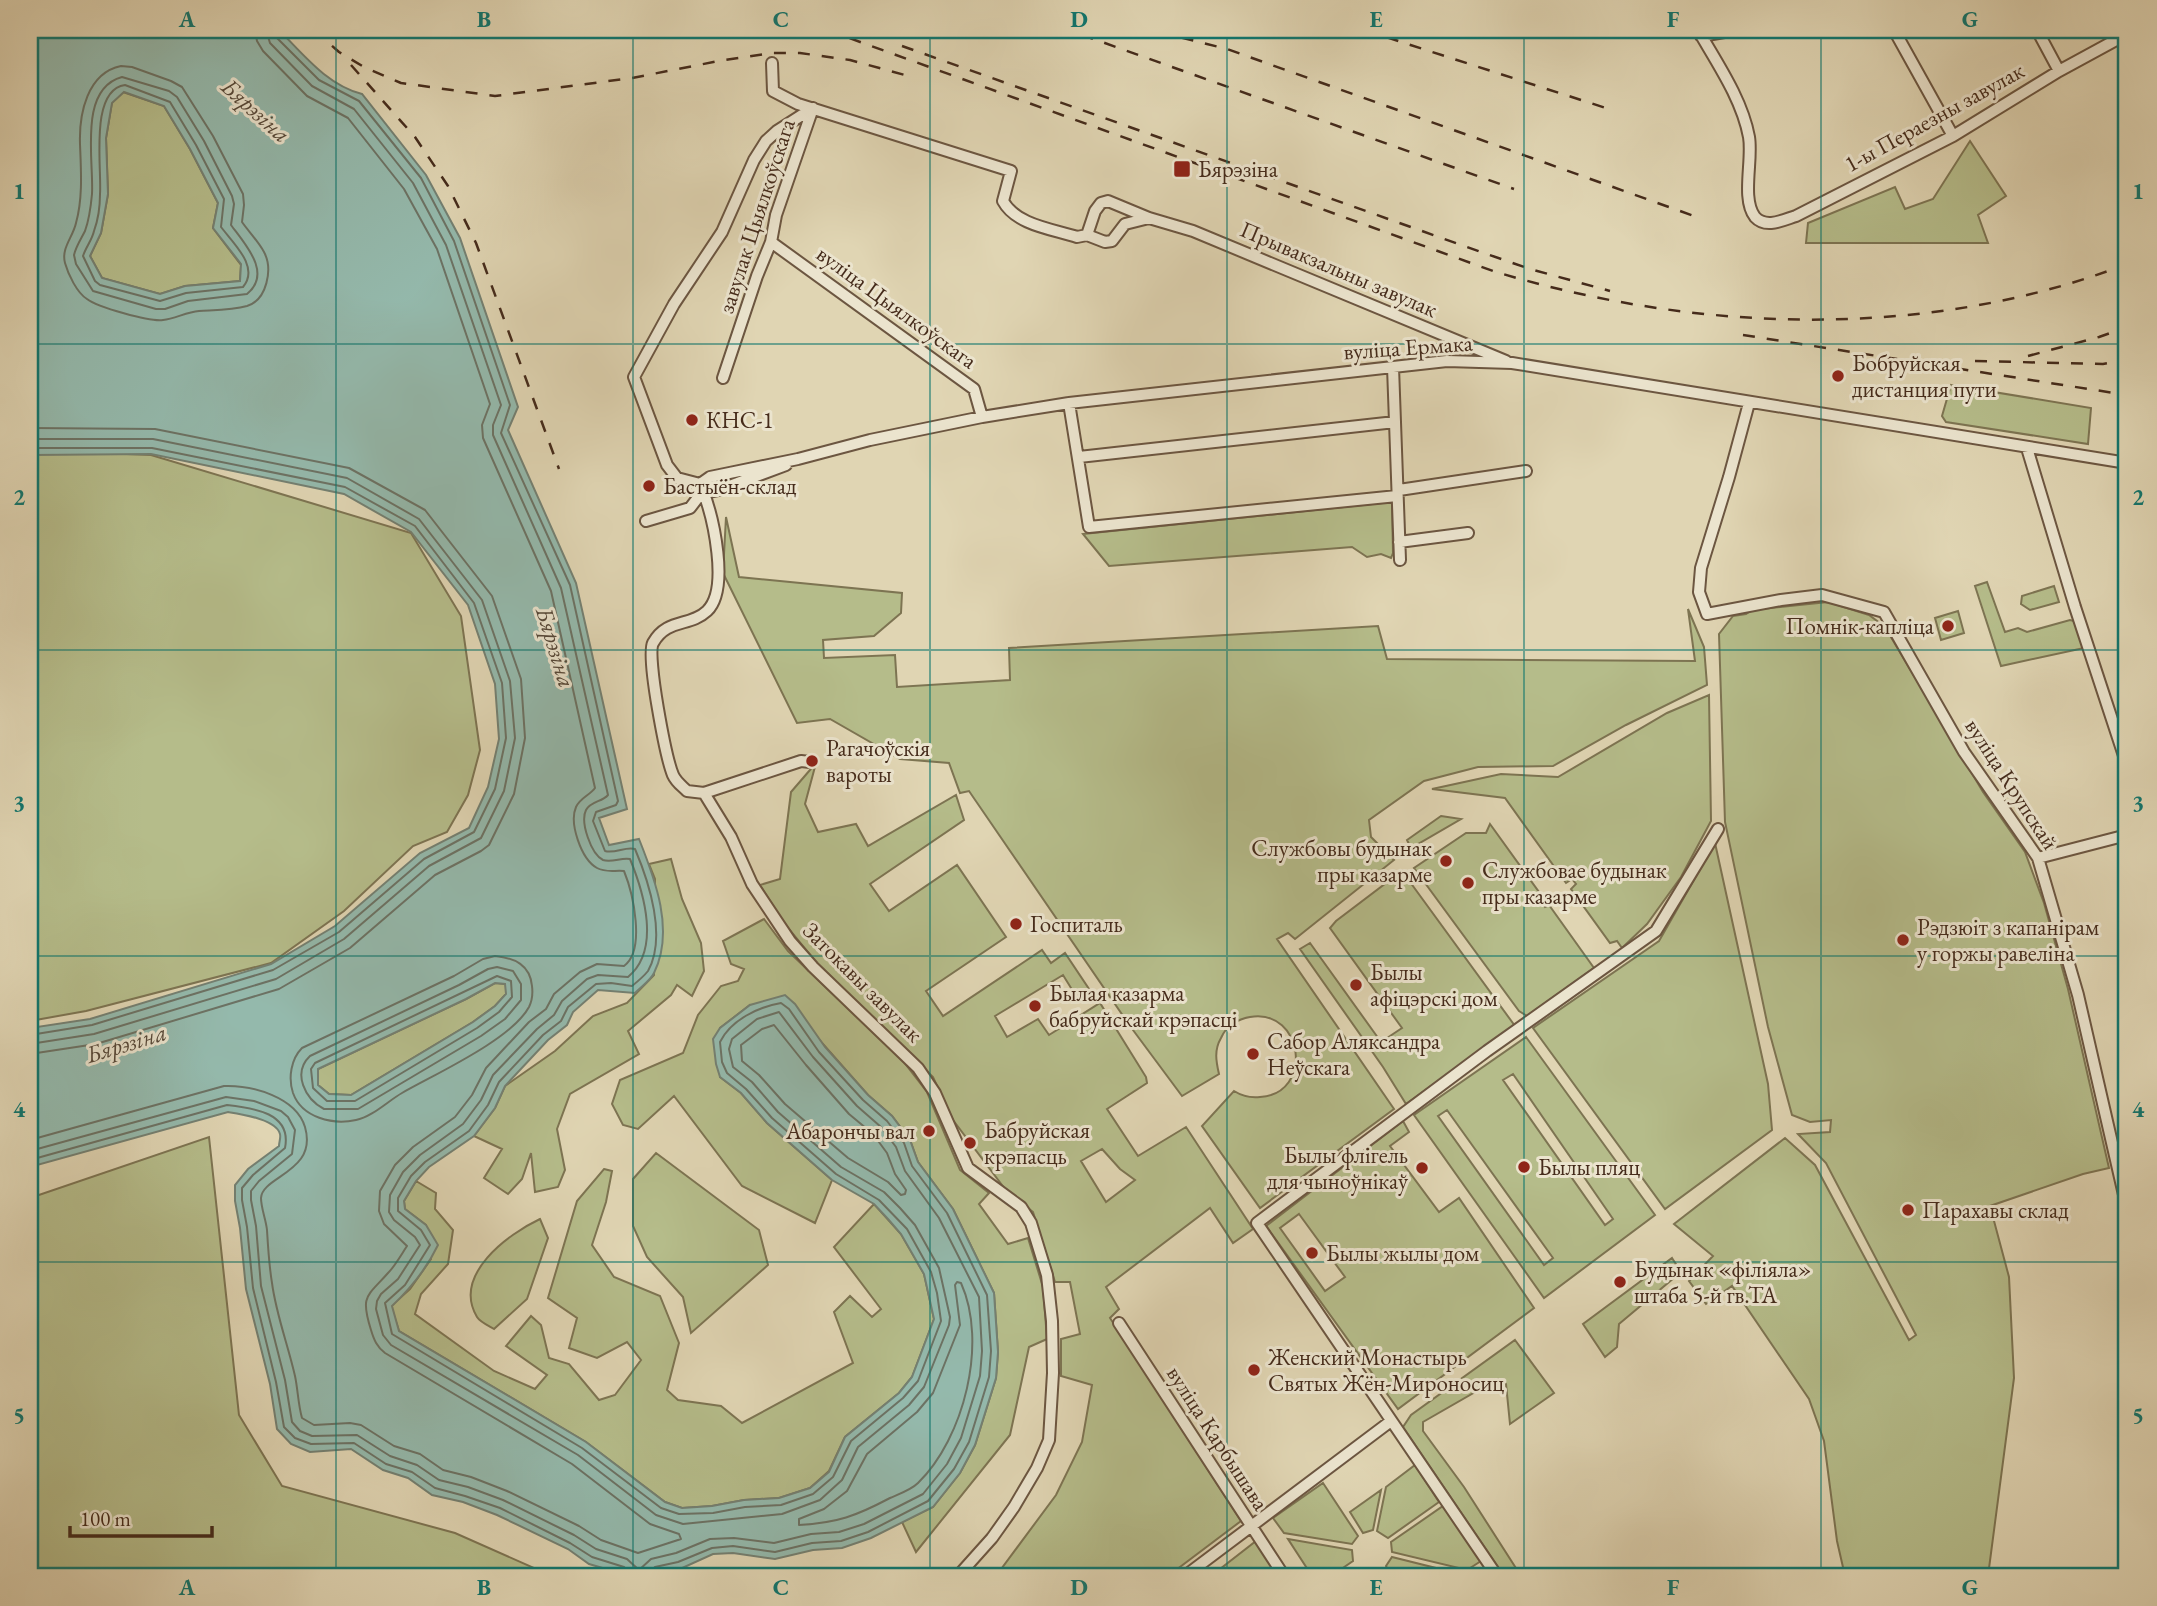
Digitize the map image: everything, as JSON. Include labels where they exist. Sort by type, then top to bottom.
[{"type":"street","points":[[1700,33],[1736,30]]},
{"type":"street","points":[[1894,30],[1953,136]]},
{"type":"street","points":[[2036,30],[2059,71]]},
{"type":"street","name":"1-ы Пераезны завулак","points":[[1700,33],[1743,112],[1750,140],[1748,197],[1751,209],[1757,220],[1771,224],[1796,216],[1953,136],[2059,71],[2127,34]]},
{"type":"street","points":[[772,63],[773,91],[798,104],[1012,171],[1003,201],[1016,217],[1077,237],[1087,235],[1105,242],[1112,241],[1125,224],[1149,218]]},
{"type":"street","name":"завулак Цыялкоўскага","points":[[723,378],[771,242],[776,215],[813,108]]},
{"type":"street","name":"завулак Цыялкоўскага","points":[[701,488],[677,478],[671,471],[650,425],[634,377],[674,304],[722,232],[754,160],[766,141],[813,108]]},
{"type":"street","name":"Прывакзальны завулак","points":[[1087,235],[1095,211],[1101,203],[1108,201],[1149,218],[1193,231],[1511,363]]},
{"type":"street","name":"вуліца Цыялкоўскага","points":[[771,242],[974,389],[982,417]]},
{"type":"street","name":"вуліца Ермака","points":[[701,488],[710,477],[982,417],[1069,403],[1447,361],[1511,363],[2127,463]]},
{"type":"street","points":[[1393,366],[1400,560]]},
{"type":"street","points":[[1069,403],[1089,527],[1398,493],[1526,471]]},
{"type":"street","name":"вуліца Крупскай","points":[[1749,403],[1700,569],[1699,592],[1707,614],[1822,595],[1884,612],[1964,752],[2038,858],[2078,995],[2127,1208]]},
{"type":"street","points":[[1079,457],[1395,422]]},
{"type":"street","points":[[2027,448],[2122,736],[2127,765]]},
{"type":"street","points":[[646,521],[690,508],[701,488]]},
{"type":"street","points":[[701,488],[712,513],[715,533],[717,577],[713,602],[707,610],[694,618],[673,624],[662,632],[651,648],[663,730],[674,777],[687,791],[705,793],[801,761],[810,762]]},
{"type":"street","points":[[1399,542],[1468,533]]},
{"type":"street","name":"Затокавы завулак","points":[[705,793],[731,837],[752,884],[790,941],[813,967],[918,1068],[935,1094],[968,1168],[1021,1207],[1031,1223],[1047,1275],[1052,1321],[1053,1373],[1049,1440],[1037,1468],[1014,1507],[992,1538],[958,1576]]},
{"type":"street","points":[[1497,1576],[1257,1223],[1487,1051],[1656,931],[1718,829]]},
{"type":"street","points":[[2038,858],[2127,835]]},
{"type":"street","name":"вуліца Карбышава","points":[[1119,1322],[1284,1576]]},
{"type":"street","points":[[1185,1576],[1391,1421]]},
{"type":"green space","points":[[123,92],[164,106],[218,203],[213,228],[241,265],[240,281],[185,286],[160,294],[102,278],[90,256],[101,233],[108,194],[106,138],[112,102]]},
{"type":"green space","points":[[1970,141],[2006,196],[1978,215],[1988,243],[1806,243],[1808,223],[1895,187],[1905,209],[1933,199]]},
{"type":"green space","points":[[1951,385],[2091,408],[2088,444],[1946,422],[1942,416]]},
{"type":"green space","points":[[30,450],[151,455],[411,533],[461,616],[480,750],[468,795],[447,832],[413,846],[344,911],[271,963],[86,1011],[30,1021]]},
{"type":"green space","points":[[1392,502],[1391,558],[1381,554],[1367,557],[1352,547],[1109,566],[1083,534]]},
{"type":"green space","points":[[726,517],[739,577],[902,593],[901,613],[874,636],[823,640],[824,658],[895,655],[897,687],[1010,680],[1009,648],[1378,626],[1387,659],[1695,661],[1688,609],[1704,647],[1707,685],[1626,725],[1553,766],[1478,767],[1424,781],[1369,820],[1371,837],[1394,860],[1295,939],[1288,933],[1277,939],[1394,1109],[1260,1208],[1202,1126],[1234,1091],[1260,1097],[1277,1092],[1289,1082],[1295,1068],[1296,1052],[1282,1025],[1268,1018],[1250,1017],[1233,1024],[1223,1034],[1217,1047],[1219,1074],[1182,1096],[1130,1026],[969,791],[960,793],[949,763],[900,759],[830,719],[797,723],[723,573]]},
{"type":"green space","points":[[1987,582],[2005,632],[2018,628],[2027,632],[2070,620],[2074,621],[2084,648],[2001,666],[1975,586]]},
{"type":"green space","points":[[2054,586],[2059,602],[2030,610],[2021,604],[2022,596]]},
{"type":"green space","points":[[1828,602],[1869,615],[1885,627],[1983,792],[2025,852],[2044,903],[2068,989],[2109,1168],[2083,1174],[1990,1206],[2009,1277],[2014,1378],[1988,1576],[1845,1576],[1837,1541],[1824,1441],[1809,1399],[1732,1286],[1706,1304],[1689,1281],[1713,1256],[1674,1224],[1785,1138],[1815,1165],[1909,1340],[1916,1335],[1826,1163],[1798,1134],[1830,1132],[1831,1120],[1810,1122],[1792,1115],[1768,1027],[1725,822],[1719,634],[1733,616],[1752,610]]},
{"type":"green space","points":[[1958,611],[1964,633],[1941,640],[1935,618]]},
{"type":"green space","points":[[1709,695],[1711,821],[1681,877],[1647,924],[1622,948],[1617,941],[1610,943],[1571,889],[1576,884],[1572,879],[1566,883],[1505,798],[1432,789],[1501,774],[1558,777],[1667,713]]},
{"type":"green space","points":[[816,763],[805,804],[818,832],[856,824],[868,846],[956,795],[964,820],[870,884],[889,911],[957,865],[1006,937],[926,991],[943,1016],[1042,950],[1051,963],[1065,953],[1089,989],[1076,996],[1063,975],[995,1016],[1007,1037],[1038,1019],[1049,1035],[1100,1003],[1146,1077],[1147,1083],[1107,1109],[1138,1156],[1186,1127],[1253,1229],[1233,1243],[1210,1208],[1106,1287],[1119,1309],[1110,1318],[1241,1521],[1168,1576],[996,1576],[1056,1495],[1082,1442],[1092,1385],[1061,1376],[1061,1339],[1080,1334],[1070,1282],[1055,1282],[1033,1212],[1005,1189],[953,1120],[933,1077],[815,961],[784,923],[760,885],[780,879],[791,792]],"holes":[[[1102,1149],[1120,1169],[1135,1180],[1106,1202],[1081,1161]]]},
{"type":"green space","points":[[1441,816],[1461,819],[1411,848],[1407,840]]},
{"type":"green space","points":[[1490,824],[1544,899],[1541,902],[1545,907],[1549,905],[1594,968],[1527,1016],[1519,1011],[1414,868],[1466,833],[1486,833]]},
{"type":"green space","points":[[1715,843],[1768,1084],[1772,1130],[1665,1209],[1533,1028],[1659,941]]},
{"type":"green space","points":[[671,859],[682,899],[701,943],[704,971],[692,996],[677,985],[671,995],[628,1031],[639,1054],[570,1094],[557,1129],[565,1170],[558,1187],[535,1192],[531,1153],[522,1179],[508,1194],[484,1178],[502,1149],[474,1136],[495,1108],[505,1086],[555,1051],[593,1016],[627,1003],[654,975],[655,879],[649,864]]},
{"type":"green space","points":[[1402,871],[1515,1026],[1406,1104],[1300,949],[1310,943],[1381,1042],[1402,1028],[1330,928]]},
{"type":"green space","points":[[764,919],[788,951],[903,1061],[927,1092],[960,1170],[989,1193],[979,1204],[1008,1244],[1028,1238],[1043,1287],[1047,1339],[1029,1347],[1010,1435],[916,1552],[902,1522],[933,1507],[960,1473],[975,1445],[996,1378],[998,1352],[994,1293],[953,1209],[918,1162],[910,1140],[892,1116],[868,1095],[809,1028],[750,1005],[720,1028],[720,1077],[741,1093],[767,1123],[832,1180],[815,1223],[742,1186],[674,1096],[638,1129],[623,1125],[612,1104],[620,1080],[683,1053],[698,1015],[721,986],[738,981],[744,969],[731,964],[723,941]]},
{"type":"green space","points":[[495,983],[506,984],[506,994],[495,1006],[351,1095],[329,1094],[318,1085],[318,1069]]},
{"type":"green space","points":[[1526,1037],[1655,1215],[1544,1298],[1414,1115]],"holes":[[[1513,1074],[1613,1219],[1605,1225],[1503,1080]],[[1447,1110],[1553,1258],[1544,1265],[1438,1116]]]},
{"type":"green space","points":[[1403,1121],[1409,1132],[1390,1146],[1439,1212],[1459,1198],[1534,1308],[1398,1409],[1266,1226]],"holes":[[[1299,1214],[1345,1277],[1325,1291],[1280,1228]]]},
{"type":"green space","points":[[209,1137],[239,1415],[282,1486],[455,1533],[543,1572],[541,1576],[30,1576],[30,1198]]},
{"type":"green space","points":[[656,1153],[759,1230],[768,1265],[691,1333],[683,1297],[647,1257],[633,1226],[633,1179]]},
{"type":"green space","points":[[604,1169],[612,1171],[606,1202],[592,1245],[614,1277],[660,1296],[679,1343],[667,1390],[678,1400],[721,1406],[742,1423],[853,1363],[834,1312],[850,1296],[872,1317],[881,1309],[834,1247],[874,1204],[901,1234],[924,1274],[934,1319],[912,1377],[899,1393],[845,1437],[829,1471],[810,1488],[779,1498],[744,1500],[712,1506],[682,1508],[665,1502],[586,1442],[399,1331],[391,1306],[410,1289],[431,1259],[426,1225],[405,1209],[404,1201],[416,1181],[436,1193],[435,1209],[453,1230],[448,1264],[421,1294],[415,1314],[494,1371],[535,1389],[547,1375],[506,1346],[531,1316],[541,1325],[549,1358],[569,1364],[599,1400],[615,1395],[641,1360],[627,1342],[597,1358],[569,1348],[577,1318],[548,1298],[577,1201]]},
{"type":"green space","points":[[540,1219],[548,1238],[527,1299],[494,1329],[478,1319],[471,1301],[472,1286],[478,1271],[499,1246]]},
{"type":"green space","points":[[1672,1258],[1681,1272],[1619,1324],[1617,1347],[1605,1357],[1583,1324]]},
{"type":"green space","points":[[1515,1340],[1554,1393],[1510,1424],[1506,1384],[1498,1379],[1423,1422],[1423,1431],[1464,1487],[1521,1576],[1504,1576],[1403,1427],[1411,1415]]},
{"type":"green space","points":[[1415,1465],[1439,1502],[1388,1538],[1377,1531],[1386,1487]]},
{"type":"green space","points":[[1323,1483],[1358,1536],[1352,1544],[1284,1533],[1273,1518]]},
{"type":"green space","points":[[1381,1490],[1373,1530],[1363,1533],[1350,1512]]},
{"type":"green space","points":[[1443,1506],[1481,1561],[1467,1570],[1392,1552],[1391,1542]]},
{"type":"green space","points":[[1288,1539],[1352,1550],[1353,1561],[1331,1576],[1312,1576]]},
{"type":"green space","points":[[1256,1541],[1280,1576],[1211,1576]]},
{"type":"green space","points":[[1392,1557],[1460,1574],[1392,1576],[1386,1566]]},
{"type":"water","points":[[30,30],[279,30],[327,76],[349,90],[362,94],[426,175],[460,238],[518,407],[508,430],[576,583],[627,809],[599,818],[609,845],[639,839],[656,888],[663,923],[660,957],[648,981],[635,993],[598,990],[573,1012],[567,1025],[548,1040],[505,1086],[495,1108],[474,1136],[429,1167],[416,1181],[404,1201],[405,1209],[426,1225],[438,1245],[418,1277],[392,1306],[399,1331],[586,1442],[665,1502],[682,1508],[779,1498],[810,1488],[829,1472],[845,1437],[899,1393],[912,1377],[934,1319],[924,1274],[901,1234],[888,1219],[874,1204],[832,1180],[767,1123],[741,1093],[720,1077],[713,1039],[720,1028],[750,1005],[785,995],[795,1004],[825,1047],[868,1095],[892,1116],[910,1140],[918,1162],[953,1209],[994,1293],[998,1352],[996,1378],[975,1445],[960,1473],[933,1507],[871,1538],[842,1548],[813,1550],[775,1559],[733,1553],[713,1554],[680,1569],[650,1576],[613,1571],[589,1564],[568,1549],[497,1515],[463,1502],[432,1495],[408,1478],[383,1470],[351,1449],[310,1452],[291,1444],[277,1429],[270,1384],[246,1289],[235,1201],[235,1185],[248,1169],[279,1146],[280,1134],[272,1125],[257,1118],[228,1112],[30,1167],[30,1028],[90,1019],[271,964],[335,926],[420,853],[469,828],[488,787],[499,739],[495,684],[468,605],[411,532],[344,494],[151,454],[30,453]],"holes":[[[124,92],[164,106],[218,203],[213,228],[241,264],[240,281],[185,286],[160,294],[102,278],[90,256],[101,233],[108,194],[106,138],[112,103]],[[495,983],[505,984],[506,994],[495,1006],[351,1095],[329,1094],[318,1085],[318,1069]]]},
{"type":"railway","points":[[314,30],[339,52],[364,67],[401,83],[495,96],[632,78],[773,53],[800,53],[850,60],[912,77]]},
{"type":"railway","points":[[827,30],[1493,271],[1570,292],[1650,307],[1730,316],[1811,320],[1892,316],[1972,306],[2051,289],[2127,264]]},
{"type":"railway","points":[[1058,30],[1088,37],[1514,189]]},
{"type":"railway","points":[[1110,30],[1183,38],[1227,49],[1694,216]]},
{"type":"railway","points":[[1364,30],[1612,110]]},
{"type":"railway","points":[[902,46],[1530,269],[1610,291]]},
{"type":"railway","points":[[351,65],[415,137],[448,186],[476,243],[559,469]]},
{"type":"railway","points":[[2028,356],[2127,327]]},
{"type":"railway","points":[[1743,335],[2127,395]]},
{"type":"railway","points":[[1975,361],[2103,364],[2127,360]]},
{"type":"place","name":"Бярэзіна","points":[[1182,169]]},
{"type":"place","name":"Бобруйская дистанция пути","points":[[1838,376]]},
{"type":"place","name":"КНС-1","points":[[692,420]]},
{"type":"place","name":"Бастыён-склад","points":[[649,486]]},
{"type":"place","name":"Помнік-капліца","points":[[1948,626]]},
{"type":"place","name":"Рагачоўскія вароты","points":[[812,761]]},
{"type":"place","name":"Службовы будынак пры казарме","points":[[1446,861]]},
{"type":"place","name":"Службовае будынак пры казарме","points":[[1468,883]]},
{"type":"place","name":"Госпиталь","points":[[1016,924]]},
{"type":"place","name":"Рэдзюіт з капанірам у горжы равеліна","points":[[1903,940]]},
{"type":"place","name":"Былы афіцэрскі дом","points":[[1356,985]]},
{"type":"place","name":"Былая казарма бабруйскай крэпасці","points":[[1035,1006]]},
{"type":"place","name":"Сабор Аляксандра Неўскага","points":[[1253,1054]]},
{"type":"place","name":"Абарончы вал","points":[[929,1131]]},
{"type":"place","name":"Бабруйская крэпасць","points":[[970,1143]]},
{"type":"place","name":"Былы пляц","points":[[1524,1167]]},
{"type":"place","name":"Былы флігель для чыноўнікаў","points":[[1422,1168]]},
{"type":"place","name":"Парахавы склад","points":[[1908,1210]]},
{"type":"place","name":"Былы жылы дом","points":[[1312,1253]]},
{"type":"place","name":"Будынак «філіяла» штаба 5-й гв.ТА","points":[[1620,1282]]},
{"type":"place","name":"Женский Монастырь Святых Жён-Мироносиц","points":[[1254,1370]]}]
